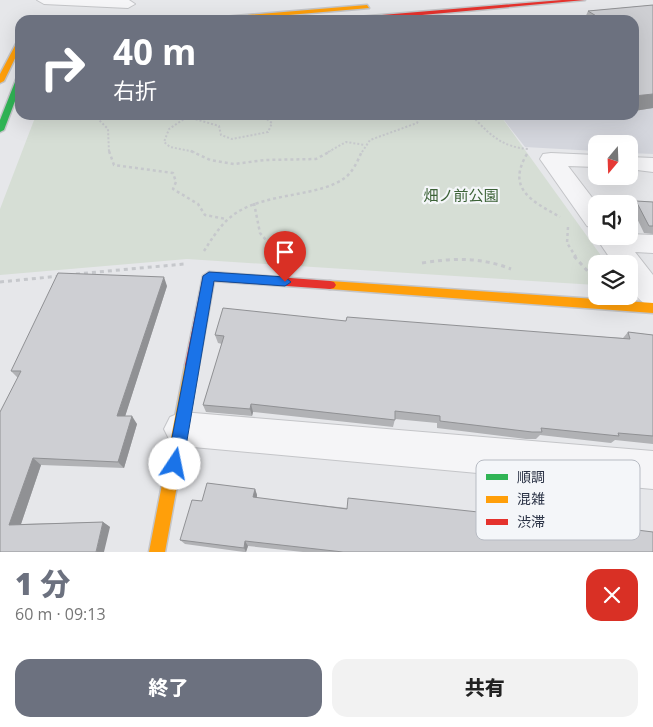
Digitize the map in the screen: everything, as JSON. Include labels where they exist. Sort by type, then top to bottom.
[{"type":"main road","points":[[270,15],[448,0]]},
{"type":"main road","points":[[405,15],[582,0]]},
{"type":"main road","points":[[7,42],[15,42]]},
{"type":"main road","points":[[0,81],[15,52]]},
{"type":"main road","points":[[0,130],[15,92]]},
{"type":"main road","points":[[158,552],[209,276],[653,308]]},
{"type":"street","points":[[44,0],[135,2]]},
{"type":"street","points":[[97,15],[135,2]]},
{"type":"street","points":[[588,161],[551,159],[588,209]]},
{"type":"street","points":[[638,164],[653,165]]},
{"type":"street","points":[[638,242],[653,244]]},
{"type":"street","points":[[615,245],[653,296]]},
{"type":"street","points":[[182,429],[538,460]]},
{"type":"street","points":[[640,469],[653,470]]},
{"type":"path","points":[[99,120],[111,132],[112,140],[108,150],[114,165],[174,173],[176,182],[173,189],[198,204],[201,212],[209,219],[226,219]]},
{"type":"path","points":[[183,120],[167,130],[164,142],[170,146],[193,151],[218,162],[234,164],[265,160],[307,160],[328,153],[346,142],[365,145]]},
{"type":"path","points":[[203,120],[214,123],[218,126],[220,135],[232,139],[268,132],[272,123],[268,120]]},
{"type":"path","points":[[202,256],[219,225],[226,219],[262,199],[337,183],[356,167],[365,145],[380,135],[418,123],[419,120]]},
{"type":"path","points":[[476,120],[499,143],[510,148],[531,150],[518,171],[518,180],[527,197],[562,218]]},
{"type":"path","points":[[254,203],[257,211],[258,225],[265,240],[281,257]]},
{"type":"path","points":[[570,222],[565,236],[571,254],[588,270]]},
{"type":"path","points":[[0,282],[188,263]]},
{"type":"shaded area","points":[[639,80],[653,90],[653,154],[638,153],[638,135],[588,135],[588,151],[525,147],[504,120],[639,120]]},
{"type":"green space","name":"畑ノ前公園","points":[[34,120],[504,120],[588,238],[588,245],[593,245],[601,255],[588,255],[588,284],[187,259],[0,275],[0,209]]},
{"type":"building","points":[[653,5],[653,94],[639,95],[639,15],[595,15],[588,11]]},
{"type":"building","points":[[638,201],[653,202],[653,226],[649,226],[638,205]]},
{"type":"building","points":[[58,273],[164,277],[117,416],[132,416],[118,462],[33,458],[9,525],[103,522],[96,552],[0,552],[0,412],[21,371],[11,371]]},
{"type":"building","points":[[223,308],[346,321],[347,317],[630,339],[628,332],[653,335],[653,436],[618,433],[619,436],[541,428],[542,432],[532,432],[440,421],[440,416],[395,411],[395,420],[251,404],[250,409],[203,405],[224,336],[215,335]]},
{"type":"building","points":[[207,483],[255,489],[253,497],[347,509],[348,498],[476,512],[476,540],[640,540],[640,530],[653,532],[653,552],[343,552],[245,541],[244,548],[180,540],[192,500],[202,501]]},
{"type":"traffic: fast","points":[[0,130],[15,92]]},
{"type":"traffic: slow","points":[[271,15],[367,7]]},
{"type":"traffic: slow","points":[[0,81],[15,52]]},
{"type":"traffic: slow","points":[[330,285],[653,308]]},
{"type":"traffic: slow","points":[[157,552],[192,365]]},
{"type":"traffic: jam","points":[[405,15],[582,0]]},
{"type":"traffic: jam","points":[[192,365],[209,276],[330,285]]},
{"type":"route","points":[[175,464],[209,276],[285,282]]}]
